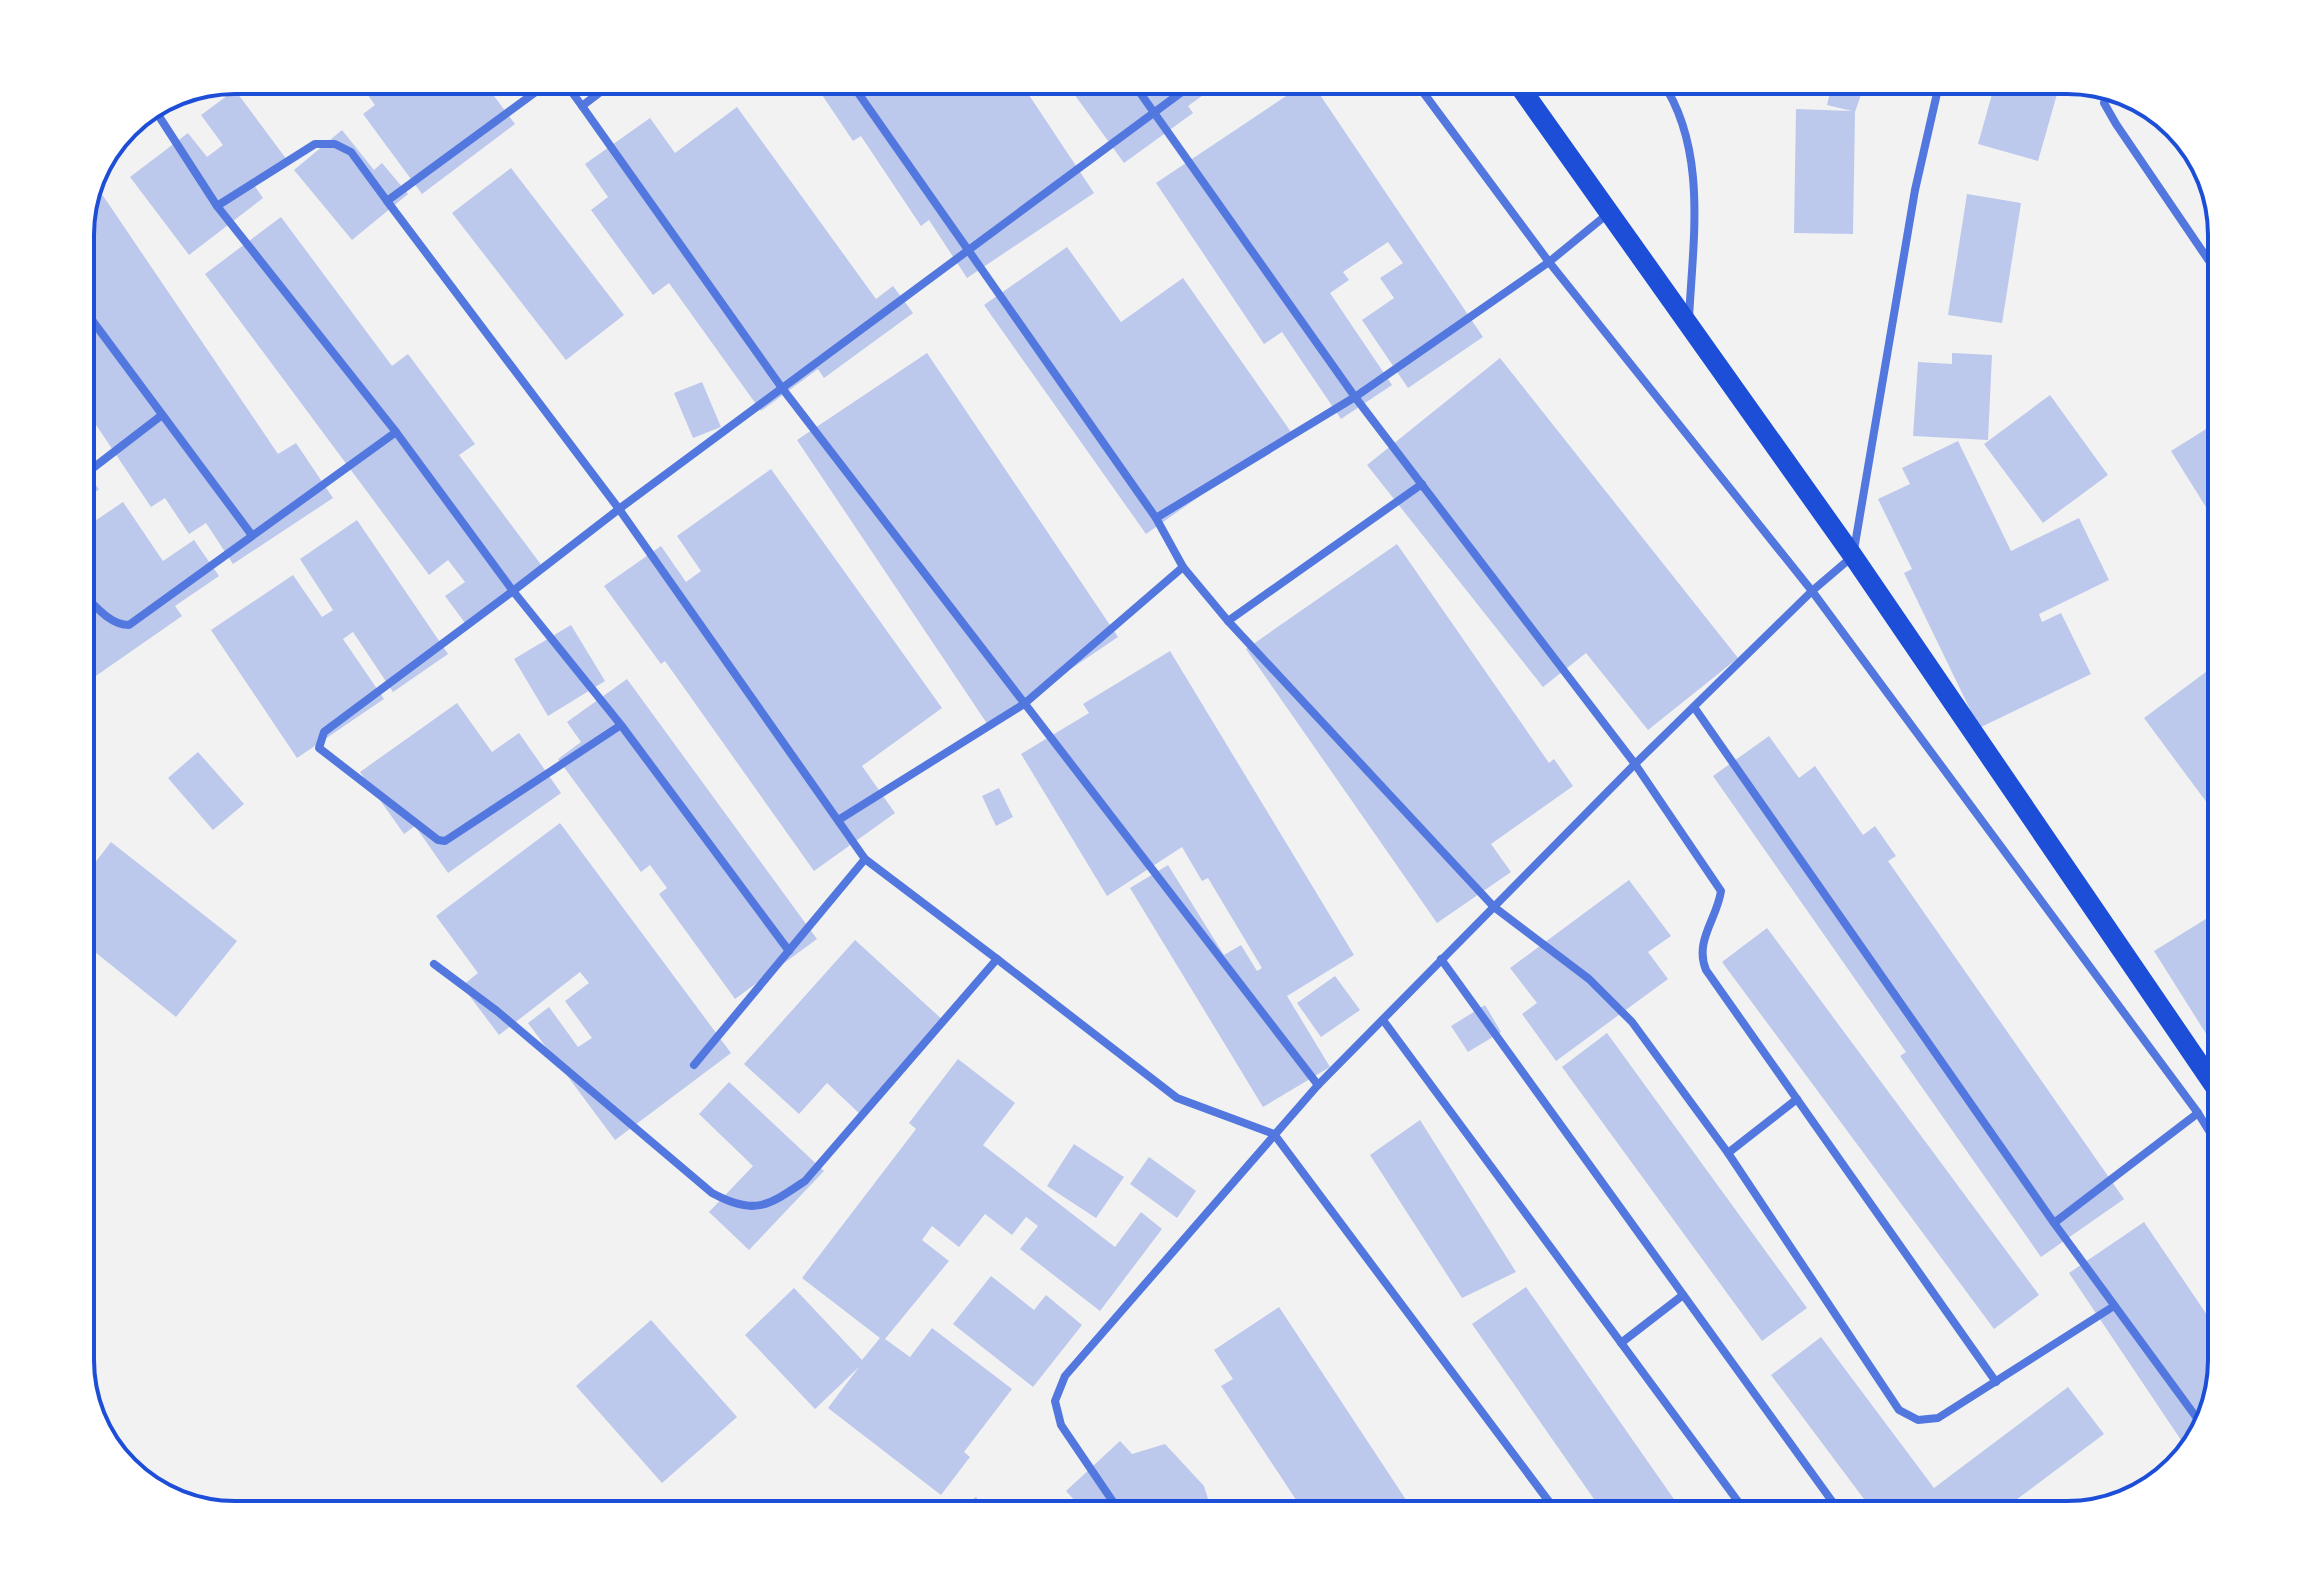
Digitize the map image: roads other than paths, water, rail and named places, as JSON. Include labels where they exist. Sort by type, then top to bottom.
[{"type":"main road","points":[[1525,94],[1853,556],[2208,1076]]},
{"type":"street","points":[[387,201],[533,94]]},
{"type":"street","points":[[573,94],[782,388],[1318,1085]]},
{"type":"street","points":[[582,106],[598,94]]},
{"type":"street","points":[[859,94],[971,249],[1156,518],[1183,567],[1228,621],[1494,907],[1589,979],[1632,1022],[1728,1153],[1899,1410],[1918,1420],[1938,1418],[2114,1306]]},
{"type":"street","points":[[1142,94],[1355,397],[1635,764],[1721,891],[1719,907],[1701,945],[1706,970],[1996,1382]]},
{"type":"street","points":[[621,725],[445,841],[438,840],[323,755],[318,741],[324,732],[619,509],[1179,94]]},
{"type":"street","points":[[1424,94],[1549,262],[1812,591],[2208,1129]]},
{"type":"street","points":[[1670,94],[1695,191],[1688,322]]},
{"type":"street","points":[[1113,1501],[1061,1425],[1055,1401],[1065,1376],[1318,1085],[1635,764],[1812,591],[1853,556],[1915,190],[1937,94]]},
{"type":"street","points":[[2105,99],[2116,124],[2208,259]]},
{"type":"street","points":[[159,116],[217,206],[396,432],[513,591],[621,725],[789,951]]},
{"type":"street","points":[[217,206],[315,144],[335,144],[351,152],[619,509],[840,819],[865,859],[1177,1098],[1274,1134],[1549,1501]]},
{"type":"street","points":[[1156,518],[1355,397],[1549,262],[1610,211]]},
{"type":"street","points":[[94,323],[251,534]]},
{"type":"street","points":[[94,467],[162,415]]},
{"type":"street","points":[[94,604],[109,618],[129,625],[396,432]]},
{"type":"street","points":[[1228,621],[1422,484]]},
{"type":"street","points":[[840,819],[1024,704],[1183,567]]},
{"type":"street","points":[[1694,707],[2054,1223],[2196,1417]]},
{"type":"street","points":[[694,1065],[865,859]]},
{"type":"street","points":[[434,964],[497,1011],[712,1193],[736,1206],[766,1207],[805,1181],[997,959]]},
{"type":"street","points":[[1441,959],[1832,1501]]},
{"type":"street","points":[[1383,1020],[1738,1501]]},
{"type":"street","points":[[1728,1153],[1797,1099]]},
{"type":"street","points":[[2054,1223],[2198,1113]]},
{"type":"street","points":[[1621,1343],[1683,1295]]}]
